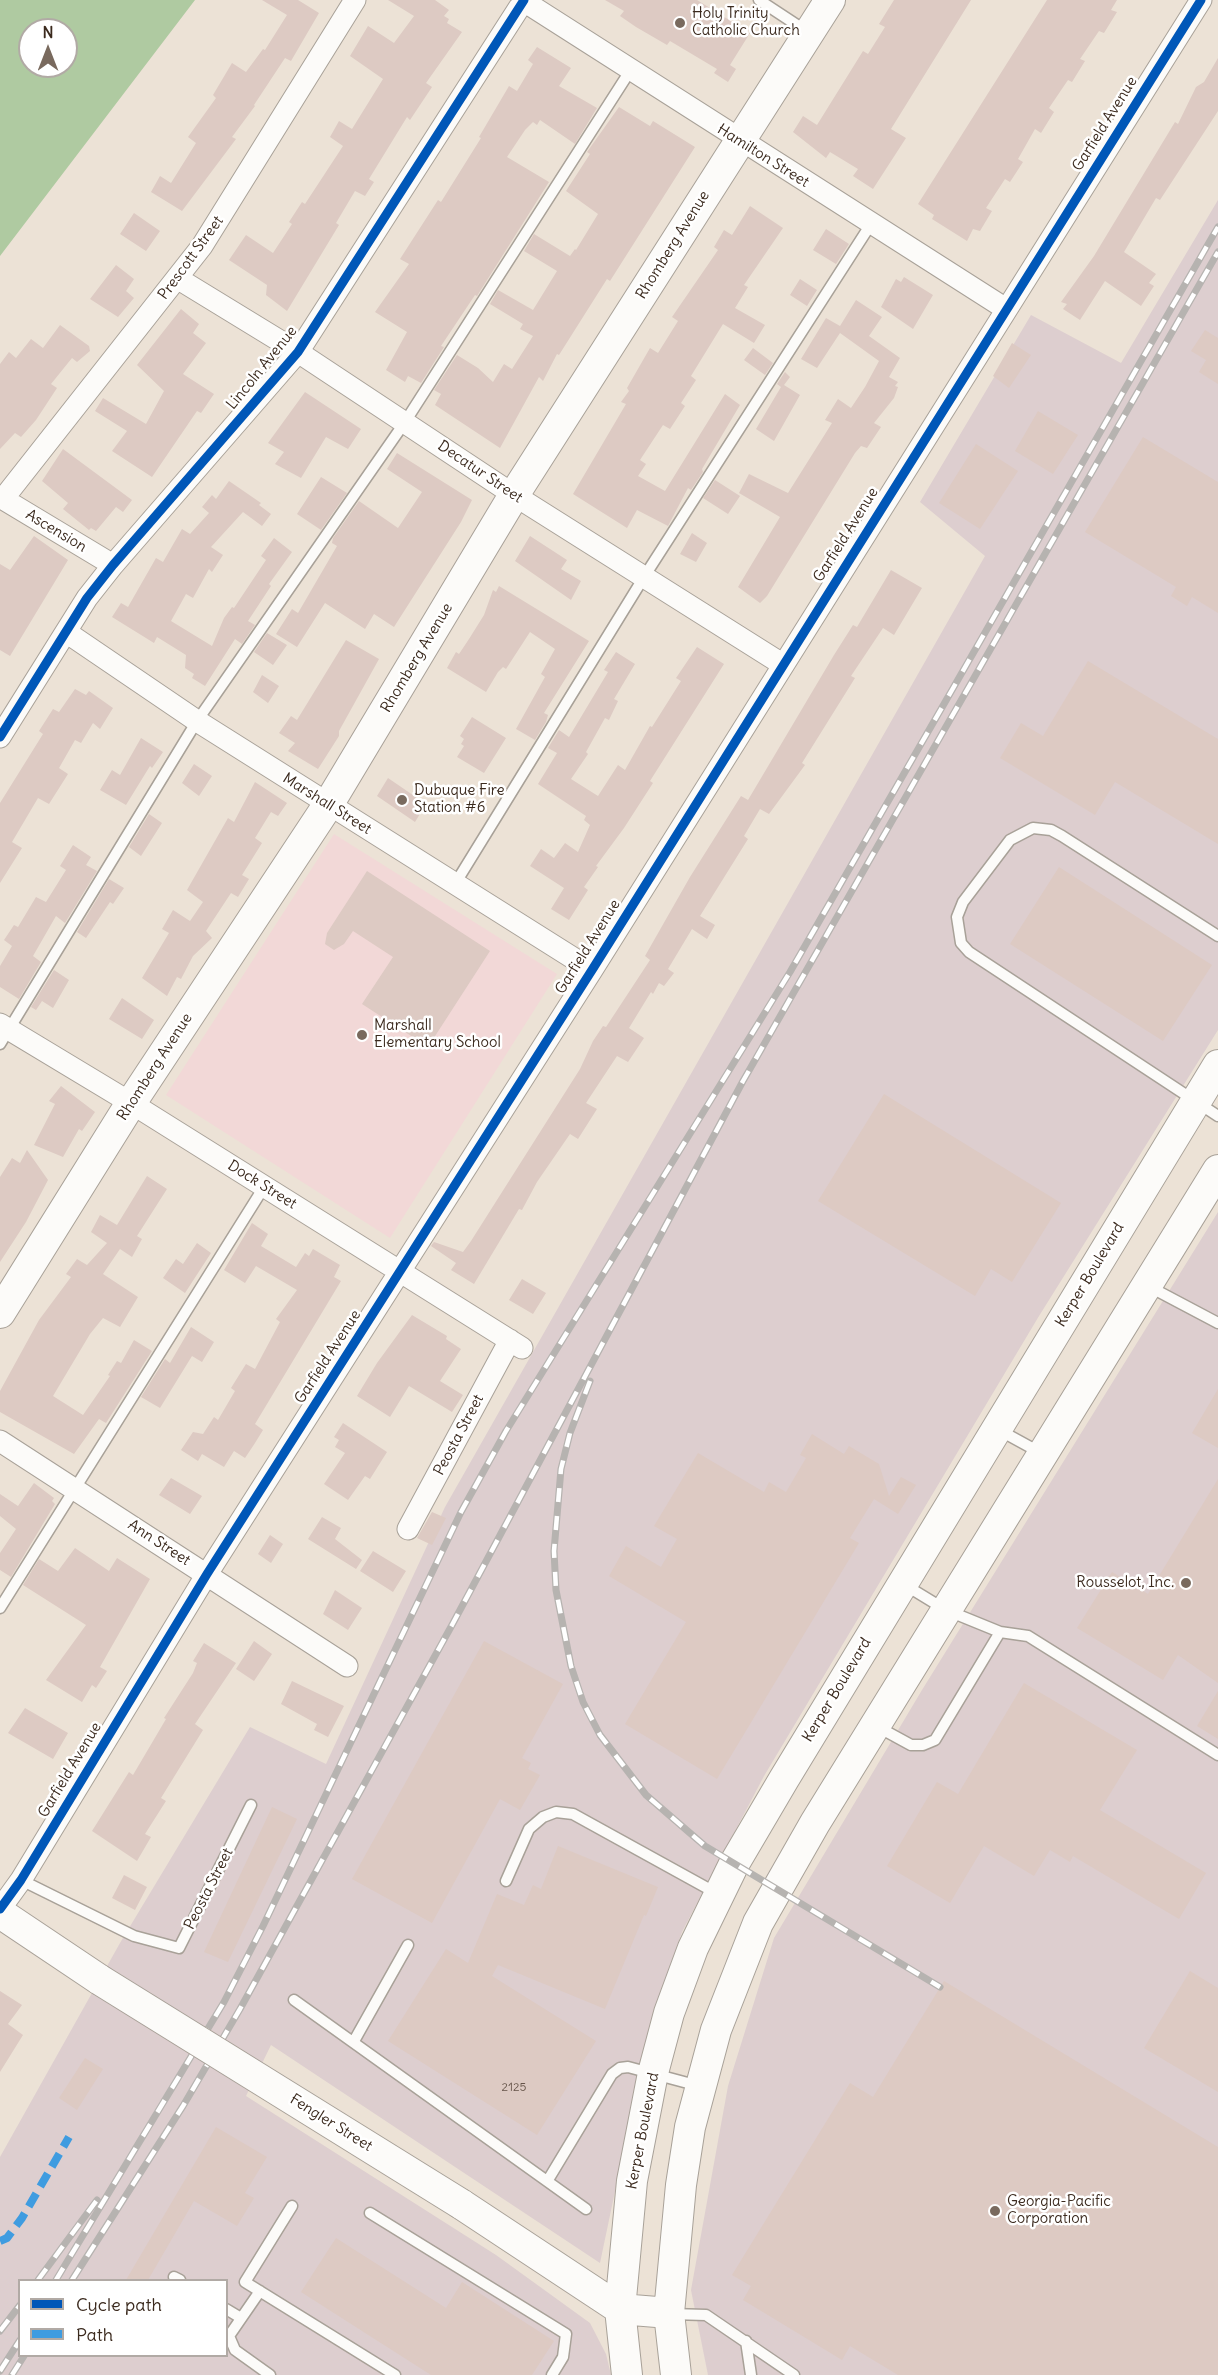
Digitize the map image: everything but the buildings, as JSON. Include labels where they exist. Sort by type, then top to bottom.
[{"type":"street","name":"Prescott Street","points":[[1,498],[177,278],[222,216],[355,0]]},
{"type":"street","name":"Hamilton Street","points":[[523,0],[630,71],[1006,309]]},
{"type":"street","name":"Lincoln Avenue","points":[[0,737],[66,632],[113,565],[298,352],[523,0]]},
{"type":"street","name":"Rhomberg Avenue","points":[[0,1313],[131,1103],[328,805],[514,495],[830,0]]},
{"type":"street","name":"Garfield Avenue","points":[[0,1911],[207,1574],[592,970],[1201,0]]},
{"type":"street","name":"Decatur Street","points":[[177,278],[298,352],[514,495],[782,664]]},
{"type":"street","name":"Ascension","points":[[1,498],[113,565]]},
{"type":"street","name":"Marshall Street","points":[[66,632],[197,721],[592,970]]},
{"type":"street","name":"Dock Street","points":[[3,1033],[131,1103],[516,1344]]},
{"type":"street","name":"Kerper Boulevard","points":[[627,2375],[620,2309],[632,2181],[653,2073],[681,1980],[718,1894],[784,1779],[996,1429],[1206,1110],[1218,1065]]},
{"type":"street","points":[[676,2375],[669,2313],[681,2185],[700,2086],[716,2030],[758,1923],[814,1823],[1218,1170]]},
{"type":"street","name":"Peosta Street","points":[[408,1529],[516,1344]]},
{"type":"street","name":"Ann Street","points":[[0,1441],[346,1666]]},
{"type":"street","name":"Fengler Street","points":[[0,1911],[100,1980],[461,2204],[620,2309],[669,2313]]},
{"type":"lane","points":[[759,0],[809,33]]},
{"type":"lane","points":[[3,1033],[197,721],[405,422],[630,71]]},
{"type":"lane","points":[[455,884],[644,577],[871,224]]},
{"type":"lane","points":[[1206,1110],[969,952],[961,943],[957,917],[963,902],[1010,840],[1033,828],[1051,830],[1062,836],[1218,936]]},
{"type":"lane","points":[[0,1608],[264,1187]]},
{"type":"lane","points":[[1146,1285],[1218,1323]]},
{"type":"lane","points":[[996,1429],[1044,1454]]},
{"type":"lane","points":[[902,1584],[946,1611],[1000,1632],[1028,1636],[1218,1755]]},
{"type":"lane","points":[[875,1725],[911,1745],[923,1745],[936,1740],[1000,1632]]},
{"type":"lane","name":"Peosta Street","points":[[21,1880],[134,1936],[179,1948],[251,1805]]},
{"type":"lane","points":[[506,1881],[529,1830],[543,1817],[556,1812],[573,1814],[718,1894]]},
{"type":"lane","points":[[354,2041],[408,1945]]},
{"type":"lane","points":[[294,2000],[586,2209]]},
{"type":"lane","points":[[548,2180],[612,2074],[620,2067],[628,2067],[700,2086]]},
{"type":"lane","points":[[292,2206],[245,2282],[395,2375]]},
{"type":"lane","points":[[370,2213],[566,2334],[563,2357],[552,2375]]},
{"type":"lane","points":[[260,2291],[229,2336],[235,2350],[270,2375]]},
{"type":"lane","points":[[228,2310],[241,2318]]},
{"type":"lane","points":[[669,2313],[706,2315],[794,2375]]},
{"type":"lane","points":[[746,2341],[751,2375]]},
{"type":"shaded area","points":[[1218,200],[1218,1030],[1039,1316],[764,1776],[682,1932],[650,2024],[600,2263],[271,2045],[246,2096],[496,2255],[590,2323],[606,2354],[611,2375],[0,2375],[0,2157],[120,1943],[250,1727],[326,1764],[445,1507],[985,556],[920,502],[1031,315],[1121,363]]},
{"type":"shaded area","name":"Marshall Elementary School","points":[[334,834],[557,974],[390,1238],[166,1095]]},
{"type":"shaded area","points":[[1218,1212],[1218,2375],[708,2375],[691,2290],[728,2086],[774,1938],[922,1690]]},
{"type":"green space","points":[[0,0],[195,0],[0,256]]},
{"type":"railway","points":[[57,2279],[224,2002],[263,1926],[461,1512],[506,1431],[790,972],[1218,227]]},
{"type":"railway","points":[[73,2279],[183,2106],[240,2009],[452,1625],[743,1081],[1218,252]]},
{"type":"railway","points":[[590,1381],[570,1433],[561,1469],[554,1551],[556,1590],[571,1666],[583,1702],[600,1735],[646,1795],[705,1846],[940,1987]]},
{"type":"railway","points":[[39,2279],[97,2200]]},
{"type":"railway","points":[[0,2331],[18,2308]]},
{"type":"railway","points":[[0,2371],[18,2343]]},
{"type":"railway","points":[[12,2375],[23,2357]]},
{"type":"marked path","points":[[0,2241],[7,2238],[22,2218],[69,2137]]},
{"type":"cycle path","points":[[0,737],[87,598],[298,352],[524,0]]},
{"type":"cycle path","points":[[0,1909],[21,1880],[207,1574],[592,970],[1201,0]]},
{"type":"place","name":"Holy Trinity Catholic Church","points":[[680,23]]},
{"type":"place","name":"Dubuque Fire Station #6","points":[[402,800]]},
{"type":"place","name":"Marshall Elementary School","points":[[362,1035]]},
{"type":"place","name":"Rousselot, Inc.","points":[[1186,1583]]},
{"type":"place","name":"Georgia-Pacific Corporation","points":[[995,2211]]}]
